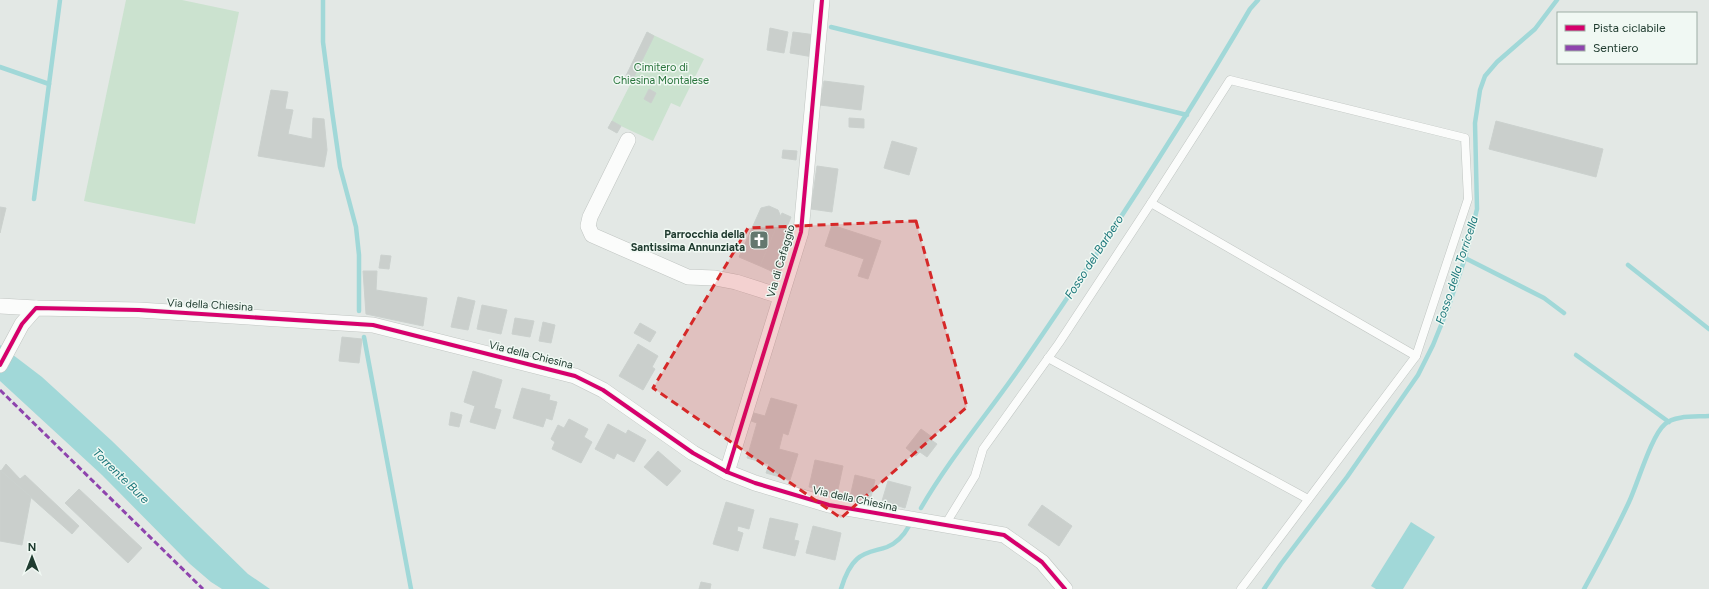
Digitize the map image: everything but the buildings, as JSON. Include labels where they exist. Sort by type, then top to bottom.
[{"type":"street","name":"Via di Cafaggio","points":[[727,472],[802,225],[822,0]]},
{"type":"street","points":[[628,140],[590,217],[588,226],[592,235],[688,277],[715,278],[736,282],[780,296]]},
{"type":"street","name":"Via della Chiesina","points":[[0,306],[139,310],[356,323],[385,328],[575,376],[603,390],[693,453],[727,472],[830,505],[1004,535],[1042,562],[1065,589]]},
{"type":"street","points":[[0,366],[22,324],[36,308]]},
{"type":"lane","points":[[945,525],[975,476],[983,449],[1048,358],[1151,203],[1230,80],[1465,138],[1468,199],[1416,356],[1241,589]]},
{"type":"lane","points":[[1151,203],[1416,356]]},
{"type":"lane","points":[[1048,358],[1308,499]]},
{"type":"highlighted area","points":[[916,221],[967,407],[841,518],[653,388],[748,228]]},
{"type":"green space","points":[[126,0],[182,0],[239,12],[195,224],[84,201]]},
{"type":"green space","name":"Cimitero di Chiesina Montalese","points":[[647,32],[704,59],[680,107],[671,103],[653,141],[621,126],[617,133],[608,128],[631,83],[624,80]]},
{"type":"water","name":"Torrente Bure","points":[[0,345],[42,377],[112,441],[248,574],[270,589],[222,589],[211,582],[190,564],[102,475],[0,381]]},
{"type":"water","points":[[1411,522],[1435,537],[1403,589],[1376,589],[1371,586]]},
{"type":"waterway","points":[[34,199],[60,0]]},
{"type":"waterway","points":[[323,0],[323,42],[340,167],[356,227],[359,255],[359,311]]},
{"type":"waterway","name":"Fosso del Barbero","points":[[921,508],[945,470],[1012,379],[1084,274],[1169,142],[1250,9],[1258,0]]},
{"type":"waterway","name":"Fosso della Torricella","points":[[1264,589],[1281,564],[1347,477],[1418,375],[1433,345],[1448,308],[1465,258],[1477,209],[1475,123],[1480,90],[1485,76],[1497,62],[1535,29],[1557,0]]},
{"type":"waterway","points":[[831,27],[1187,115]]},
{"type":"waterway","points":[[0,67],[49,84]]},
{"type":"waterway","points":[[1465,258],[1544,298],[1564,313]]},
{"type":"waterway","points":[[1628,265],[1709,329]]},
{"type":"waterway","points":[[364,337],[411,589]]},
{"type":"waterway","points":[[1576,355],[1669,422]]},
{"type":"waterway","points":[[1584,589],[1624,513],[1650,449],[1660,430],[1665,424],[1674,419],[1709,416]]},
{"type":"waterway","name":"Fosso del Barbero","points":[[841,589],[849,569],[860,556],[887,547],[894,543],[902,536],[909,526]]},
{"type":"marked path","points":[[0,390],[203,589]]},
{"type":"cycle path","points":[[727,472],[801,232],[822,0]]},
{"type":"cycle path","points":[[0,365],[22,324],[36,308],[139,310],[373,325],[575,376],[603,390],[693,453],[727,472],[755,483],[829,505],[1004,535],[1042,562],[1065,589]]},
{"type":"place","name":"Parrocchia della Santissima Annunziata","points":[[759,240]]}]
